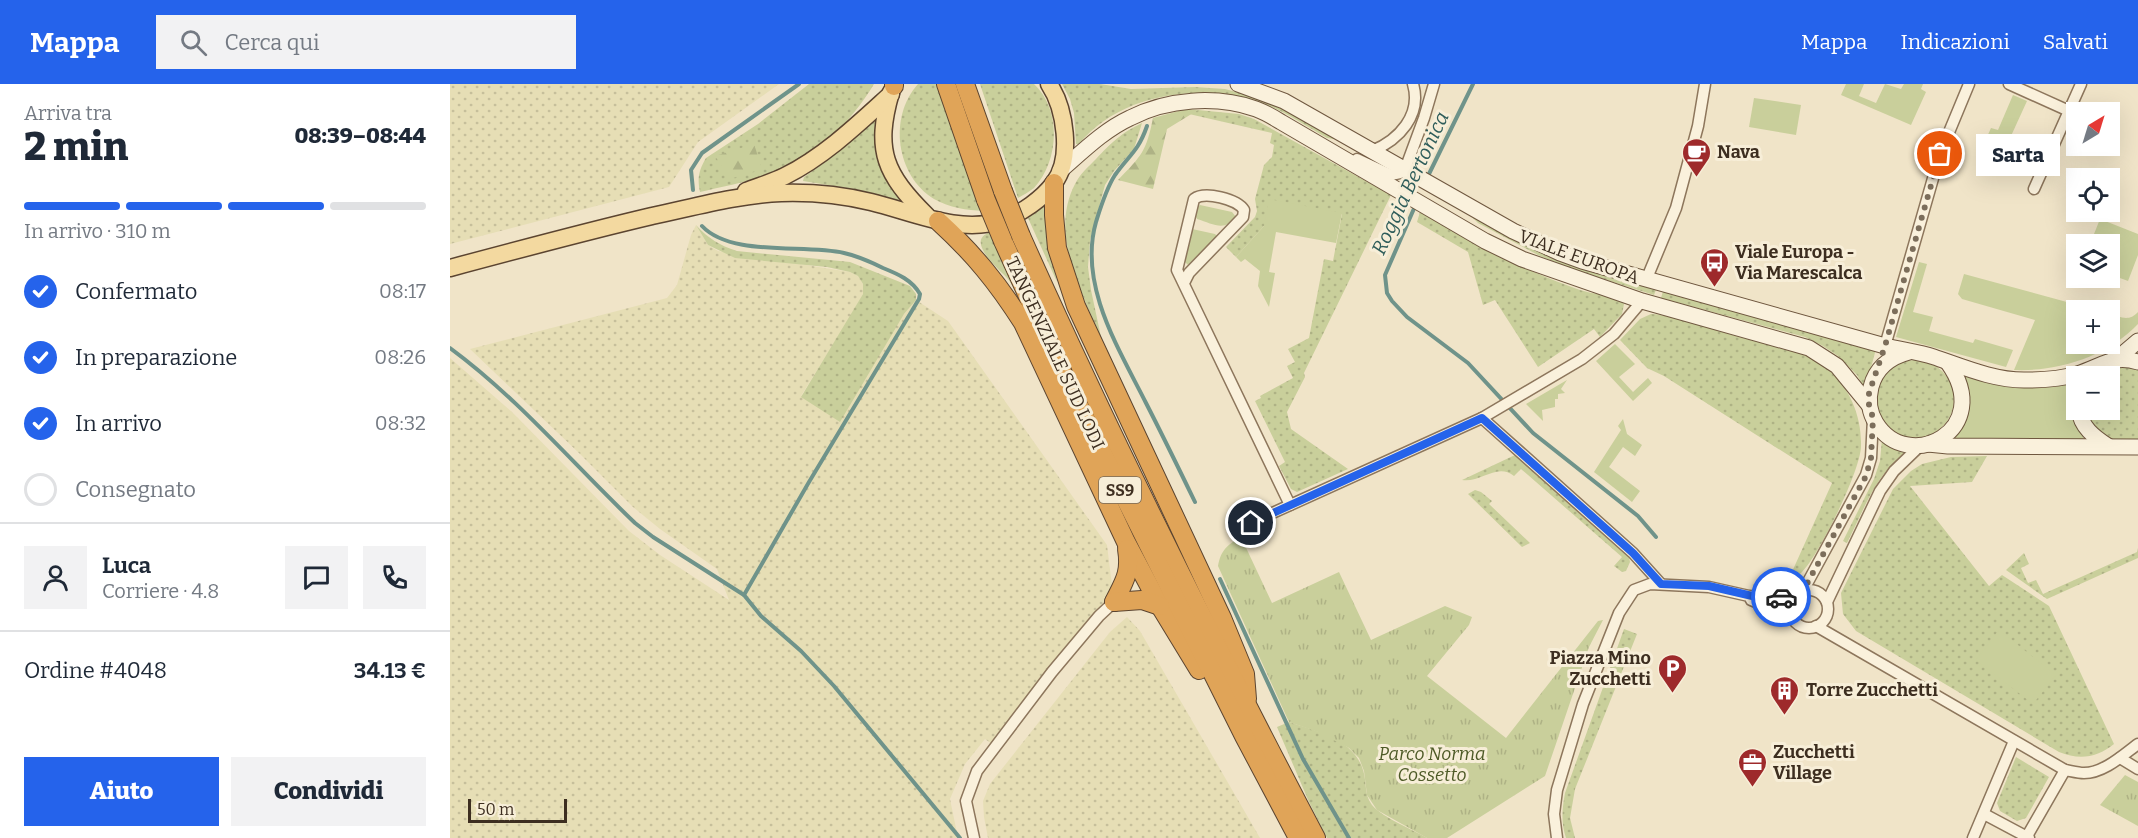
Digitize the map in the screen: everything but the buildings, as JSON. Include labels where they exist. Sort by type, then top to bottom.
[{"type":"highway","name":"TANGENZIALE SUD LODI","points":[[946,84],[986,200],[1064,376],[1244,736],[1298,838]]},
{"type":"highway","name":"TANGENZIALE SUD LODI","points":[[965,84],[1021,236],[1083,374],[1248,710],[1316,838]]},
{"type":"highway","points":[[1057,177],[1054,214],[1057,248],[1076,306],[1222,618],[1245,674],[1248,710]]},
{"type":"highway","points":[[933,219],[969,250],[1002,290],[1023,323],[1126,542],[1160,606],[1203,677],[1244,736]]},
{"type":"highway","points":[[1114,602],[1128,575],[1130,564],[1126,542]]},
{"type":"highway","points":[[1114,602],[1142,600],[1160,606]]},
{"type":"main road","points":[[450,268],[723,200],[779,193],[819,193],[868,201],[933,219],[978,225],[1002,220],[1034,203],[1057,177],[1065,146],[1063,115],[1049,84]]},
{"type":"main road","points":[[894,87],[883,126],[883,148],[892,173],[905,194],[933,219]]},
{"type":"main road","points":[[723,200],[784,177],[815,158],[849,132],[894,87]]},
{"type":"street","name":"VIALE EUROPA","points":[[1238,84],[1284,101],[1513,231],[1582,261],[2008,379],[2066,377]]},
{"type":"street","points":[[1372,151],[1387,144],[1407,125],[1415,99],[1413,84]]},
{"type":"street","points":[[1404,169],[1424,118],[1434,84]]},
{"type":"street","points":[[1647,278],[1676,208],[1698,126],[1706,84]]},
{"type":"street","points":[[1793,618],[1791,604],[1801,592],[1866,476],[1871,458],[1872,382],[1878,371],[1940,154],[1969,84]]},
{"type":"street","points":[[2009,84],[2066,110]]},
{"type":"street","points":[[2073,102],[2081,84]]},
{"type":"street","name":"VIALE EUROPA","points":[[1057,177],[1097,139],[1129,118],[1152,108],[1180,101],[1232,104],[1256,109],[1391,175],[1396,175],[1404,169]]},
{"type":"street","points":[[2034,189],[2066,118]]},
{"type":"street","name":"VIALE EUROPA","points":[[1281,122],[1485,241],[1522,259],[1642,301],[1809,348],[1838,366],[1871,411],[1879,428],[1898,442],[1909,445],[1948,446],[2108,446],[2121,448],[2136,446]]},
{"type":"street","points":[[1184,282],[1189,273],[1243,217],[1244,210],[1240,204],[1207,195],[1198,196],[1194,200],[1177,265],[1178,275],[1184,282],[1290,505]]},
{"type":"street","points":[[1235,530],[1482,418],[1582,359],[1624,324],[1642,301]]},
{"type":"street","name":"VIALE EUROPA","points":[[2102,366],[2138,341]]},
{"type":"street","points":[[1878,371],[1892,359],[1909,352]]},
{"type":"street","points":[[2114,359],[2138,362]]},
{"type":"street","points":[[1557,838],[1554,814],[1557,790],[1583,705],[1619,613],[1634,590],[1650,584],[1709,586],[1734,593],[1793,618],[1804,627],[1816,626],[1825,620],[1827,608],[1880,490],[1894,471],[1924,445],[1940,439],[1957,421],[1962,410],[1963,397],[1960,385],[1948,363]]},
{"type":"street","points":[[1482,418],[1633,553],[1661,584]]},
{"type":"street","points":[[2082,420],[2091,435],[2108,446]]},
{"type":"street","points":[[1734,593],[1770,598],[1817,591],[1824,596],[1827,608],[1842,637],[1855,649]]},
{"type":"street","points":[[974,838],[966,801],[977,771],[1052,672],[1099,616],[1114,602]]},
{"type":"street","points":[[1816,626],[2065,770],[2085,773],[2105,767],[2138,744]]},
{"type":"street","points":[[1974,838],[2014,741]]},
{"type":"street","points":[[2120,758],[2138,769]]},
{"type":"street","points":[[1984,813],[2028,838],[2065,770]]},
{"type":"shaded area","points":[[450,84],[779,84],[698,142],[669,187],[450,244]]},
{"type":"shaded area","points":[[696,225],[708,245],[718,251],[850,272],[858,276],[863,284],[863,294],[852,314],[801,396],[904,314],[916,300],[948,321],[1107,545],[1114,602],[996,747],[985,739],[965,764],[950,799],[958,838],[450,838],[450,358],[512,412],[629,531],[660,555],[729,600],[717,569],[633,507],[470,349],[667,298],[677,285]]},
{"type":"shaded area","points":[[1127,617],[1140,631],[1260,838],[988,838],[983,801],[990,784],[1110,632]]},
{"type":"green space","points":[[809,84],[874,84],[843,125],[803,158],[763,176],[700,192],[699,174],[706,158],[758,124]]},
{"type":"green space","points":[[918,84],[940,84],[984,211],[946,205],[921,189],[911,176],[904,161],[900,129],[902,113]]},
{"type":"green space","points":[[980,84],[1034,84],[1049,107],[1054,136],[1048,164],[1034,188],[1018,198]]},
{"type":"green space","points":[[1062,84],[1100,84],[1131,89],[1195,87],[1225,89],[1259,98],[1287,110],[1340,140],[1327,138],[1264,103],[1231,95],[1208,93],[1160,97],[1137,104],[1115,114],[1096,127],[1079,144],[1076,144],[1074,113]]},
{"type":"green space","points":[[1846,84],[1864,84],[1859,96],[1876,103],[1885,84],[1901,89],[1904,84],[1923,84],[1921,89],[1926,92],[1911,125],[1841,95]]},
{"type":"green space","points":[[2013,95],[2027,101],[2011,136],[2017,139],[2007,162],[1981,150],[1991,128],[1998,130]]},
{"type":"green space","points":[[1754,98],[1801,105],[1796,135],[1749,127]]},
{"type":"green space","points":[[1186,109],[1198,110],[1167,129],[1153,189],[1118,180],[1142,152],[1153,118]]},
{"type":"green space","points":[[1198,110],[1239,114],[1254,119],[1391,195],[1287,412],[1291,429],[1348,469],[1297,492],[1291,489],[1279,466],[1285,462],[1255,401],[1293,378],[1287,366],[1295,362],[1288,349],[1309,338],[1324,259],[1333,261],[1342,214],[1264,226],[1236,257],[1226,247],[1255,217],[1257,211],[1255,199],[1264,165],[1272,157],[1274,145],[1270,143],[1272,133],[1189,114]]},
{"type":"green space","points":[[874,118],[878,118],[899,201],[859,190],[803,181],[804,177],[841,149]]},
{"type":"green space","points":[[1142,123],[1134,149],[1105,185],[1090,240],[1088,267],[1101,337],[1077,282],[1071,262],[1065,223],[1068,203],[1075,184],[1084,171],[1117,139]]},
{"type":"green space","points":[[754,144],[762,169],[730,179],[715,156]]},
{"type":"green space","points":[[1269,199],[1342,213],[1336,243],[1276,232],[1269,272],[1275,273],[1269,307],[1258,286],[1260,271],[1245,259],[1241,262],[1236,257],[1264,226]]},
{"type":"green space","points":[[1047,204],[1051,254],[1057,282],[1028,218]]},
{"type":"green space","points":[[1200,205],[1232,212],[1236,217],[1232,222],[1223,226],[1208,223],[1197,219],[1195,215],[1196,208]]},
{"type":"green space","points":[[1420,212],[1531,271],[1577,289],[1617,297],[1624,304],[1622,314],[1600,337],[1594,329],[1538,367],[1495,300],[1483,305],[1468,252],[1417,222]]},
{"type":"green space","points":[[1472,214],[1657,287],[1654,295],[1569,268],[1538,255],[1478,223],[1471,216]]},
{"type":"green space","points":[[2099,222],[2108,222],[2138,234],[2138,255],[2128,281],[2120,278],[2120,234],[2094,234]]},
{"type":"green space","points":[[696,225],[715,241],[737,251],[850,262],[910,286],[916,294],[916,300],[904,314],[840,422],[801,397],[863,294],[863,284],[858,276],[827,267],[735,258],[708,245]]},
{"type":"green space","points":[[1192,229],[1217,236],[1188,265],[1184,261]]},
{"type":"green space","points":[[991,232],[1022,299],[982,248],[983,236]]},
{"type":"green space","points":[[1919,262],[1927,264],[1913,312],[1933,317],[1929,331],[1973,343],[1975,339],[2013,350],[2006,367],[1896,337]]},
{"type":"green space","points":[[1964,274],[2066,302],[2066,354],[2095,354],[2065,365],[2014,370],[2035,320],[1962,299],[1958,294]]},
{"type":"green space","points":[[1664,288],[1876,349],[1866,386],[1864,387],[1857,375],[1838,356],[1805,337],[1661,298]]},
{"type":"green space","points":[[2138,312],[2138,324],[2120,339],[2120,317],[2128,318]]},
{"type":"green space","points":[[1651,314],[1682,320],[1797,352],[1828,369],[1848,394],[1857,414],[1861,435],[1859,458],[1838,512],[1818,549],[1802,572],[1791,580],[1772,587],[1752,585],[1791,574],[1832,483],[1664,376],[1647,368],[1620,340],[1640,319]]},
{"type":"green space","points":[[1615,344],[1635,364],[1619,377],[1633,392],[1648,378],[1652,383],[1633,401],[1596,361]]},
{"type":"green space","points":[[1915,360],[1930,363],[1943,371],[1951,384],[1954,399],[1951,414],[1943,427],[1930,435],[1915,438],[1900,435],[1887,427],[1879,414],[1876,399],[1879,384],[1887,371],[1900,363]]},
{"type":"green space","points":[[2120,366],[2138,368],[2138,439],[2135,440],[2115,440],[2103,436],[2090,420],[2120,420]]},
{"type":"green space","points":[[1964,375],[2022,388],[2066,385],[2066,420],[2078,420],[2084,440],[1955,439],[1953,436],[1968,406]]},
{"type":"green space","points":[[1567,380],[1561,389],[1565,393],[1558,394],[1555,407],[1542,410],[1543,421],[1526,404]]},
{"type":"green space","points":[[1623,419],[1627,434],[1642,445],[1635,456],[1623,447],[1609,467],[1640,491],[1632,502],[1594,472],[1621,430],[1618,426]]},
{"type":"green space","points":[[1882,439],[1907,452],[1896,460],[1879,481],[1847,543],[1843,541],[1874,479],[1880,461]]},
{"type":"green space","points":[[1515,455],[1629,557],[1630,562],[1626,571],[1622,572],[1614,566],[1622,557],[1521,469],[1514,476],[1501,471],[1476,479],[1462,480]]},
{"type":"green space","points":[[1987,456],[1972,482],[1910,486],[1989,586],[2002,575],[2049,606],[2114,744],[2094,755],[2081,757],[2059,752],[1856,631],[1843,614],[1841,593],[1893,489],[1911,471],[1922,464],[1951,457]]},
{"type":"green space","points":[[1475,490],[1492,501],[1489,504],[1530,543],[1522,547],[1468,494]]},
{"type":"green space","name":"Parco Norma Cossetto","points":[[1241,537],[1272,603],[1339,572],[1371,640],[1445,606],[1472,617],[1469,625],[1427,676],[1506,738],[1598,621],[1603,620],[1589,647],[1545,776],[1447,838],[1427,838],[1377,810],[1367,795],[1364,771],[1359,758],[1349,748],[1318,732],[1289,722],[1218,566],[1225,548]]},
{"type":"green space","points":[[2138,548],[2138,558],[2047,599],[2006,570],[2024,553],[2029,564],[2021,568],[2028,583],[2036,580],[2043,594],[2137,552]]},
{"type":"green space","points":[[1624,629],[1637,634],[1575,789],[1570,818],[1575,838],[1566,838],[1562,816],[1565,793]]},
{"type":"green space","points":[[1999,630],[2056,675],[2033,704],[1976,660]]},
{"type":"green space","points":[[1289,722],[1322,733],[1343,744],[1358,759],[1372,805],[1390,819],[1427,838],[1327,838],[1277,727]]},
{"type":"green space","points":[[2016,757],[2049,777],[2026,818],[2017,821],[2000,811],[1997,803]]},
{"type":"green space","points":[[2125,775],[2138,782],[2138,826],[2100,805]]},
{"type":"waterway","points":[[693,190],[691,170],[702,153],[799,84]]},
{"type":"waterway","name":"Roggia Bertonica","points":[[1427,178],[1473,84]]},
{"type":"waterway","points":[[1147,126],[1133,153],[1115,175],[1104,198],[1096,222],[1092,246],[1092,269],[1104,316],[1114,339],[1195,502]]},
{"type":"waterway","name":"Roggia Bertonica","points":[[1416,204],[1385,275],[1387,293],[1392,301],[1407,317],[1468,363],[1533,433],[1638,516],[1656,537]]},
{"type":"waterway","points":[[702,226],[715,236],[749,246],[828,251],[854,256],[904,278],[920,294],[744,595]]},
{"type":"waterway","points":[[450,348],[499,388],[635,523],[744,595],[761,616],[801,651],[834,686],[960,838]]},
{"type":"waterway","points":[[1220,579],[1303,759],[1349,838]]},
{"type":"way so far","points":[[1781,597],[1803,591],[1866,476],[1871,458],[1873,418],[1869,405],[1869,393],[1878,371],[1940,154]]},
{"type":"place","name":"Sarta","points":[[1940,154]]},
{"type":"place","name":"Nava","points":[[1696,178]]},
{"type":"place","name":"Viale Europa - Via Marescalca","points":[[1714,288]]},
{"type":"place","name":"Piazza Mino Zucchetti","points":[[1672,694]]},
{"type":"place","name":"Torre Zucchetti","points":[[1785,716]]},
{"type":"place","name":"Zucchetti Village","points":[[1752,788]]},
{"type":"route","points":[[1251,523],[1482,418],[1633,553],[1661,584],[1709,586],[1761,598],[1781,597]]}]
